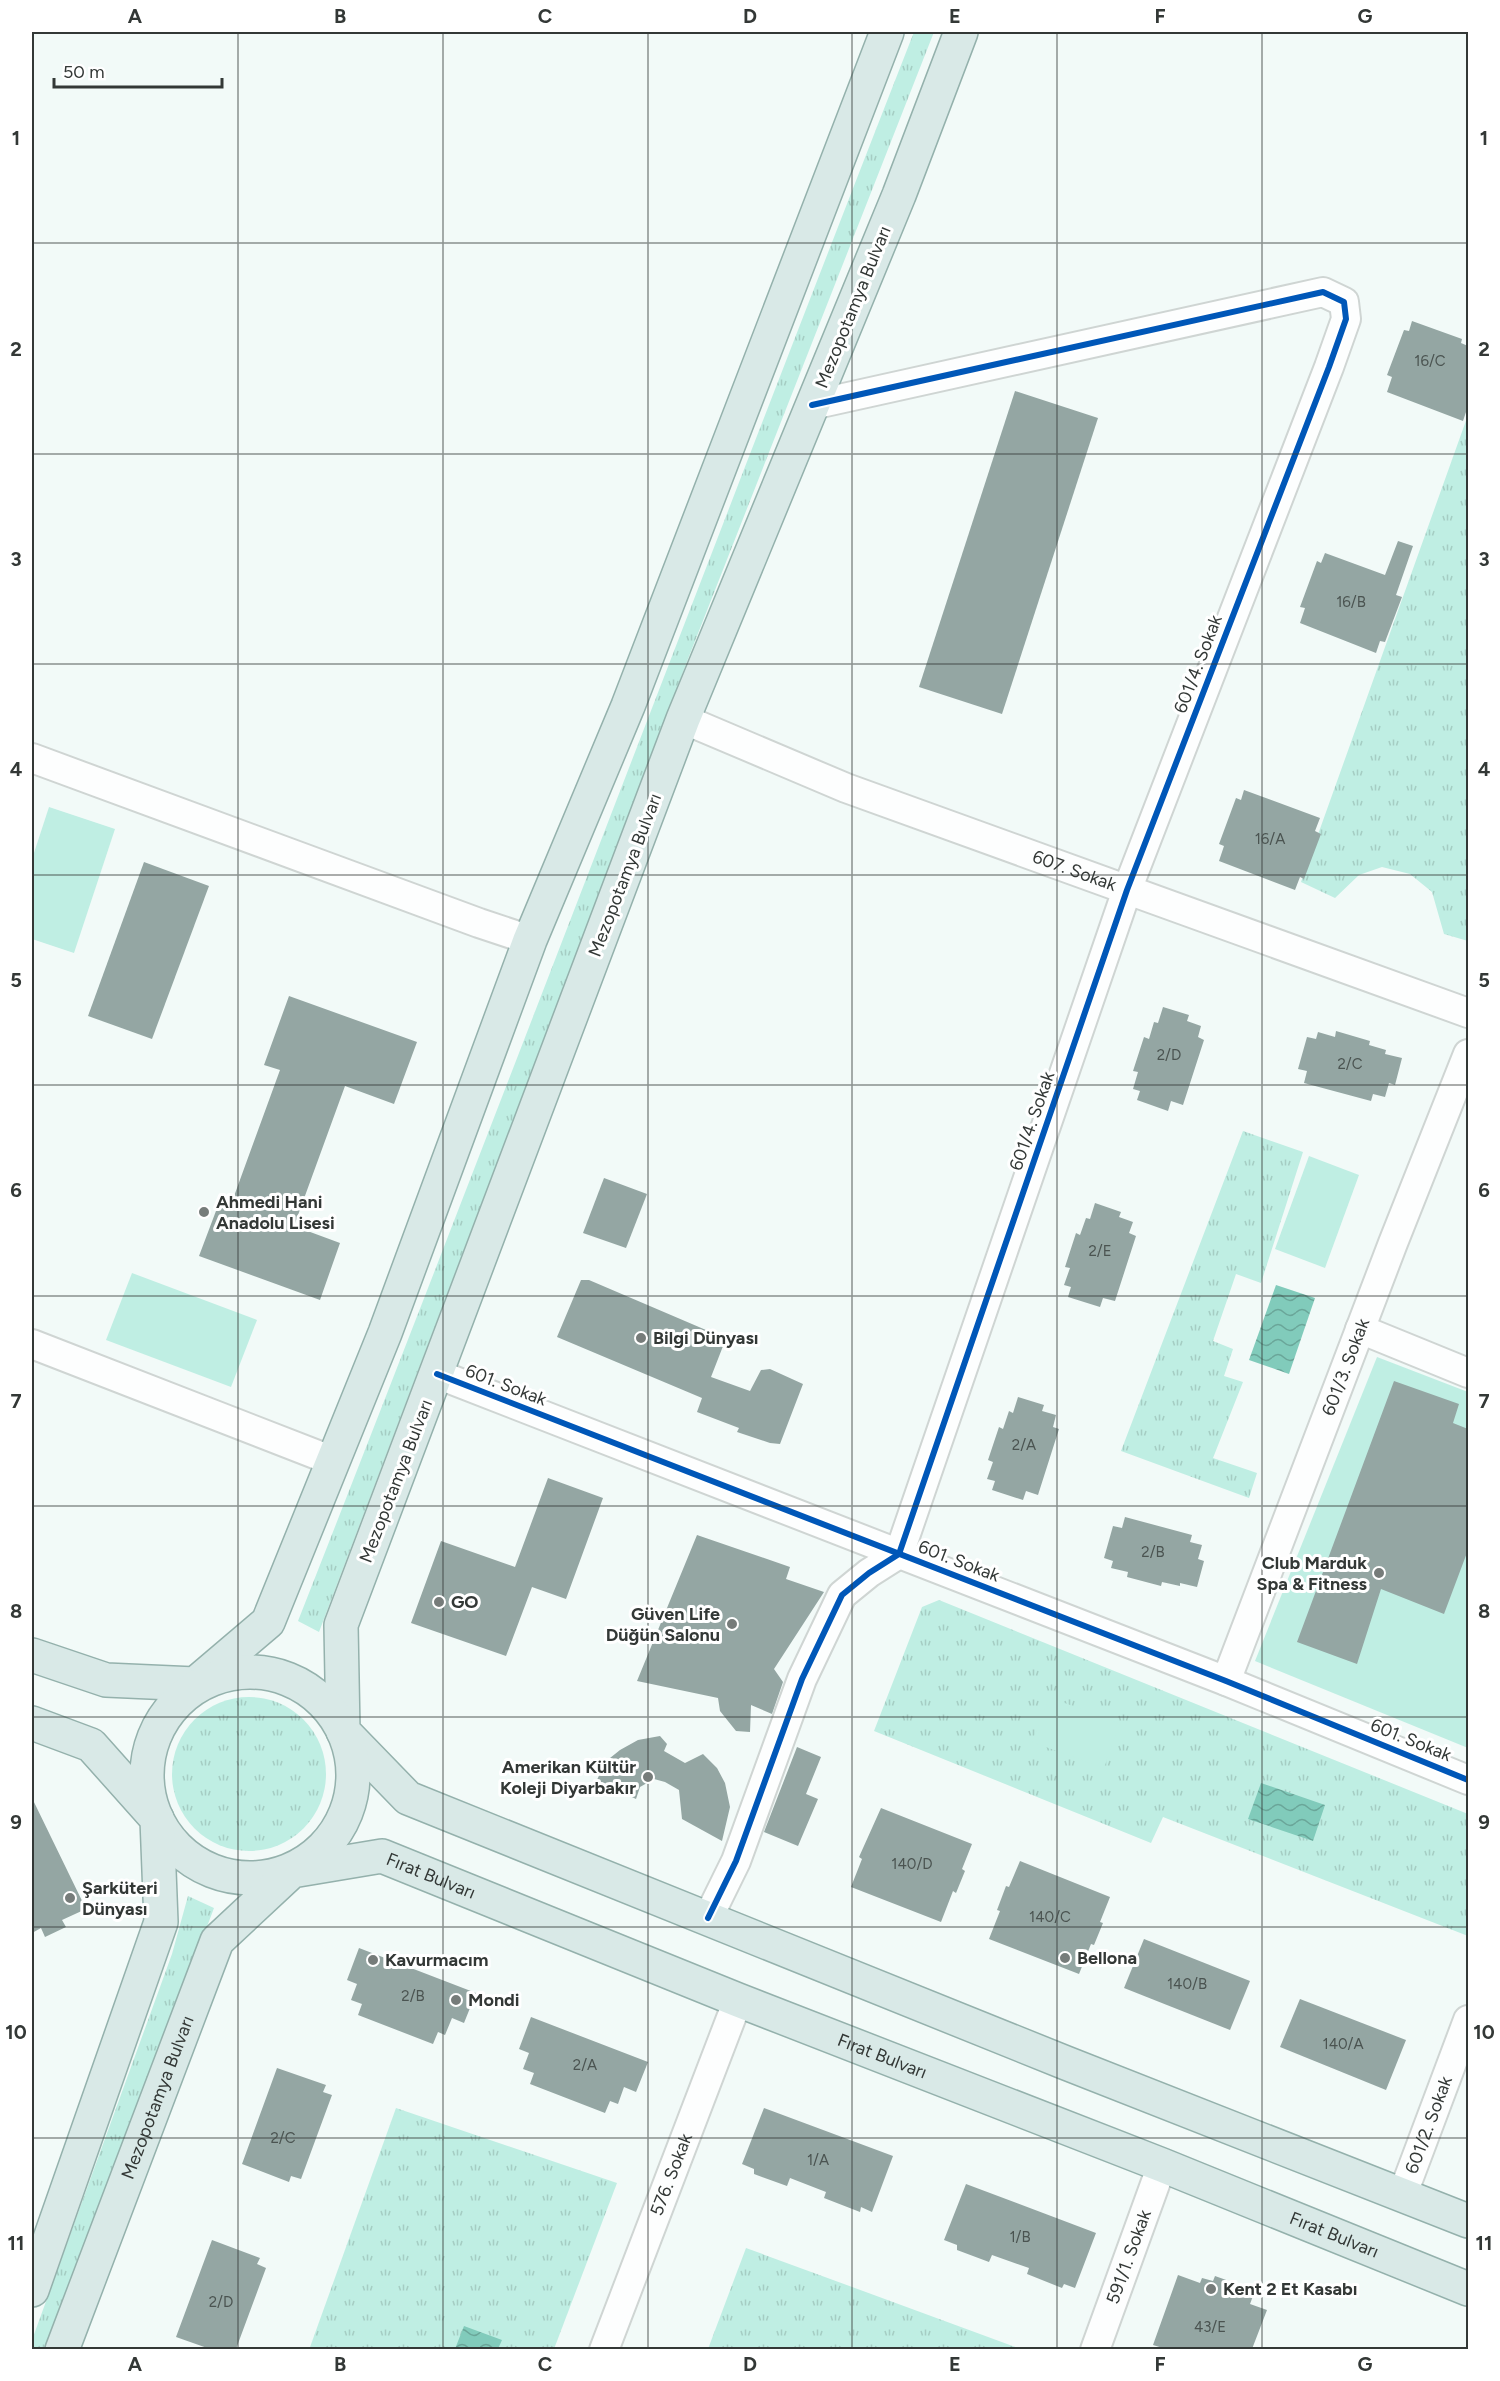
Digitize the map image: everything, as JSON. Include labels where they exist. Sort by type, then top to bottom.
[{"type":"main road","points":[[32,2290],[161,1922],[157,1819],[147,1791],[147,1760],[156,1730],[174,1704],[268,1622],[385,1333],[530,940],[628,706],[887,32]]},
{"type":"main road","name":"Mezopotamya Bulvarı","points":[[343,1731],[341,1625],[438,1374],[683,719],[898,195],[961,32]]},
{"type":"main road","points":[[32,1655],[106,1680],[195,1684],[230,1673],[265,1672],[297,1682],[325,1702],[343,1731],[354,1762],[353,1794],[342,1825],[322,1850],[292,1871],[264,1878],[232,1877],[201,1866],[175,1847],[157,1819],[91,1745],[32,1723]]},
{"type":"main road","points":[[343,1731],[408,1798],[1076,2068],[1468,2221]]},
{"type":"main road","name":"Fırat Bulvarı","points":[[292,1871],[382,1856],[738,2000],[1162,2165],[1468,2289]]},
{"type":"main road","name":"Mezopotamya Bulvarı","points":[[62,2349],[217,1941],[292,1871]]},
{"type":"street","name":"601/4. Sokak","points":[[812,405],[1323,292],[1344,302],[1346,319],[1329,367],[1127,890],[899,1554]]},
{"type":"street","name":"607. Sokak","points":[[683,719],[846,788],[1468,1013]]},
{"type":"street","points":[[32,758],[530,940]]},
{"type":"street","name":"601/3. Sokak","points":[[1226,1681],[1468,1054]]},
{"type":"street","points":[[1360,1329],[1468,1373]]},
{"type":"street","points":[[32,1344],[333,1461]]},
{"type":"street","name":"601. Sokak","points":[[438,1374],[1226,1681],[1468,1780]]},
{"type":"street","points":[[708,1918],[736,1861],[802,1679],[842,1594],[899,1554]]},
{"type":"street","name":"576. Sokak","points":[[604,2349],[738,2000]]},
{"type":"street","name":"601/2. Sokak","points":[[1402,2196],[1468,2020]]},
{"type":"street","name":"591/1. Sokak","points":[[1095,2349],[1162,2165]]},
{"type":"green space","points":[[914,32],[934,32],[686,664],[319,1632],[298,1621]]},
{"type":"green space","points":[[1468,415],[1468,941],[1444,934],[1432,892],[1410,874],[1382,867],[1359,875],[1335,898],[1301,882]]},
{"type":"green space","points":[[49,807],[115,829],[74,953],[32,939],[32,859]]},
{"type":"green space","points":[[1243,1131],[1303,1152],[1261,1283],[1236,1274],[1213,1341],[1233,1349],[1224,1376],[1243,1382],[1213,1458],[1257,1473],[1249,1498],[1121,1451]]},
{"type":"green space","points":[[1309,1156],[1359,1175],[1325,1268],[1275,1249]]},
{"type":"green space","points":[[132,1273],[257,1320],[231,1387],[106,1340]]},
{"type":"green space","name":"Club Marduk Spa & Fitness","points":[[1377,1357],[1468,1392],[1468,1748],[1255,1661]]},
{"type":"green space","points":[[939,1600],[1468,1814],[1468,1936],[1163,1817],[1151,1843],[874,1731],[922,1607]]},
{"type":"green space","points":[[249,1697],[279,1702],[304,1719],[321,1744],[326,1774],[321,1804],[304,1829],[279,1846],[249,1851],[219,1846],[194,1829],[177,1804],[172,1774],[177,1744],[194,1719],[219,1702]]},
{"type":"green space","points":[[1049,1697],[1120,1724],[1104,1768],[1032,1742]]},
{"type":"green space","points":[[188,1896],[214,1908],[48,2349],[32,2349],[32,2340],[172,1954]]},
{"type":"green space","points":[[396,2108],[617,2183],[554,2349],[309,2350]]},
{"type":"green space","points":[[746,2248],[1021,2349],[708,2349]]},
{"type":"water","points":[[1276,1285],[1315,1298],[1289,1374],[1249,1360]]},
{"type":"water","points":[[1261,1783],[1325,1805],[1313,1841],[1248,1819]]},
{"type":"water","points":[[464,2326],[502,2340],[498,2349],[455,2349]]},
{"type":"building","points":[[1412,321],[1462,339],[1461,343],[1468,346],[1468,406],[1463,421],[1387,392],[1392,377],[1387,375],[1404,330],[1409,331]]},
{"type":"building","points":[[1015,391],[1098,418],[1002,714],[919,687]]},
{"type":"building","points":[[1398,541],[1413,546],[1396,595],[1402,597],[1385,642],[1380,641],[1376,653],[1300,623],[1305,608],[1300,607],[1317,561],[1321,563],[1325,553],[1385,575]]},
{"type":"building","points":[[1244,790],[1320,818],[1315,831],[1321,834],[1304,879],[1300,877],[1295,890],[1219,861],[1224,846],[1219,844],[1236,798],[1241,800]]},
{"type":"building","points":[[144,862],[209,886],[152,1039],[88,1016]]},
{"type":"building","points":[[289,996],[417,1042],[394,1104],[345,1086],[294,1226],[340,1243],[320,1300],[199,1256],[222,1195],[233,1199],[280,1070],[264,1065]]},
{"type":"building","points":[[1163,1007],[1189,1015],[1187,1021],[1201,1026],[1198,1037],[1204,1040],[1183,1105],[1171,1101],[1168,1111],[1137,1100],[1140,1091],[1133,1089],[1138,1072],[1133,1071],[1144,1037],[1149,1039],[1154,1022],[1158,1023]]},
{"type":"building","points":[[1336,1031],[1370,1041],[1369,1045],[1386,1050],[1385,1054],[1402,1058],[1395,1085],[1389,1083],[1385,1097],[1373,1094],[1371,1101],[1304,1083],[1307,1071],[1298,1069],[1307,1037],[1316,1039],[1318,1032],[1335,1037]]},
{"type":"building","points":[[604,1178],[647,1194],[626,1248],[583,1233]]},
{"type":"building","points":[[1095,1203],[1121,1212],[1119,1217],[1133,1222],[1129,1233],[1136,1236],[1115,1301],[1103,1298],[1100,1307],[1068,1297],[1071,1287],[1064,1285],[1070,1268],[1065,1267],[1076,1233],[1080,1235],[1086,1218],[1090,1219]]},
{"type":"building","name":"Bilgi Dünyası","points":[[581,1280],[589,1280],[720,1336],[725,1341],[711,1377],[750,1391],[761,1370],[770,1369],[803,1384],[780,1444],[737,1432],[739,1428],[697,1412],[702,1398],[557,1337]]},
{"type":"building","points":[[1394,1381],[1459,1404],[1453,1423],[1468,1429],[1468,1550],[1444,1614],[1381,1589],[1357,1664],[1297,1642]]},
{"type":"building","points":[[1018,1397],[1044,1405],[1042,1411],[1056,1415],[1053,1427],[1059,1429],[1038,1495],[1026,1491],[1023,1500],[992,1490],[995,1481],[987,1479],[993,1462],[988,1460],[999,1427],[1003,1429],[1009,1411],[1013,1413]]},
{"type":"building","points":[[548,1478],[603,1498],[566,1599],[532,1587],[506,1656],[411,1623],[441,1541],[515,1567]]},
{"type":"building","points":[[1125,1517],[1192,1535],[1190,1542],[1202,1545],[1198,1559],[1204,1561],[1197,1587],[1162,1582],[1161,1586],[1127,1577],[1128,1572],[1111,1568],[1113,1561],[1104,1558],[1113,1526],[1122,1528]]},
{"type":"building","name":"Güven Life Düğün Salonu","points":[[697,1535],[790,1567],[786,1579],[824,1592],[774,1669],[783,1682],[772,1714],[751,1705],[750,1732],[736,1731],[720,1711],[718,1698],[637,1681]]},
{"type":"building","points":[[660,1736],[667,1744],[664,1751],[685,1763],[703,1754],[717,1768],[725,1783],[730,1807],[722,1841],[682,1819],[679,1790],[665,1782],[654,1779],[640,1787],[636,1799],[597,1780],[605,1762],[620,1750],[638,1740]]},
{"type":"building","points":[[797,1747],[821,1757],[806,1794],[818,1799],[798,1846],[764,1832]]},
{"type":"building","points":[[32,1798],[86,1909],[62,1920],[66,1927],[45,1937],[41,1928],[32,1933]]},
{"type":"building","points":[[881,1808],[972,1844],[962,1869],[965,1871],[956,1893],[953,1891],[941,1922],[851,1887],[862,1859],[859,1857]]},
{"type":"building","points":[[1020,1861],[1110,1897],[1100,1922],[1103,1923],[1094,1945],[1091,1944],[1079,1974],[989,1939],[1000,1911],[997,1910],[1006,1886],[1009,1887]]},
{"type":"building","points":[[1144,1939],[1250,1981],[1230,2030],[1124,1988]]},
{"type":"building","points":[[359,1948],[476,1993],[464,2023],[452,2018],[445,2035],[438,2032],[433,2044],[358,2015],[362,2004],[351,2000],[357,1984],[347,1980]]},
{"type":"building","points":[[1300,1999],[1406,2040],[1386,2090],[1280,2047]]},
{"type":"building","points":[[531,2017],[648,2062],[636,2092],[624,2087],[618,2104],[610,2101],[605,2113],[530,2084],[534,2073],[523,2069],[529,2053],[519,2049]]},
{"type":"building","points":[[277,2068],[326,2085],[323,2092],[332,2095],[301,2179],[291,2176],[289,2182],[242,2164]]},
{"type":"building","points":[[764,2108],[893,2156],[872,2212],[861,2207],[860,2212],[824,2198],[826,2192],[790,2178],[787,2186],[754,2174],[754,2169],[742,2164]]},
{"type":"building","points":[[966,2184],[1096,2233],[1075,2288],[1064,2284],[1062,2288],[1027,2274],[1029,2268],[992,2255],[989,2262],[957,2250],[957,2245],[944,2240]]},
{"type":"building","points":[[212,2240],[260,2258],[257,2264],[266,2268],[236,2349],[210,2349],[176,2337]]},
{"type":"building","points":[[1178,2275],[1200,2283],[1202,2278],[1213,2281],[1215,2276],[1243,2286],[1241,2292],[1253,2296],[1250,2304],[1267,2310],[1252,2349],[1166,2349],[1153,2345]]},
{"type":"cycle path","points":[[708,1918],[736,1861],[802,1679],[842,1595],[869,1573],[899,1554],[1127,890],[1329,367],[1346,319],[1344,302],[1323,292],[812,405]]},
{"type":"cycle path","points":[[437,1374],[1226,1681],[1468,1780]]},
{"type":"place","name":"Ahmedi Hani Anadolu Lisesi","points":[[204,1212]]},
{"type":"place","name":"Bilgi Dünyası","points":[[641,1338]]},
{"type":"place","name":"Club Marduk Spa & Fitness","points":[[1379,1573]]},
{"type":"place","name":"GO","points":[[439,1602]]},
{"type":"place","name":"Güven Life Düğün Salonu","points":[[732,1624]]},
{"type":"place","name":"Amerikan Kültür Koleji Diyarbakır","points":[[648,1777]]},
{"type":"place","name":"Şarküteri Dünyası","points":[[70,1898]]},
{"type":"place","name":"Bellona","points":[[1065,1958]]},
{"type":"place","name":"Kavurmacım","points":[[373,1960]]},
{"type":"place","name":"Mondi","points":[[456,2000]]},
{"type":"place","name":"Kent 2 Et Kasabı","points":[[1211,2289]]}]
